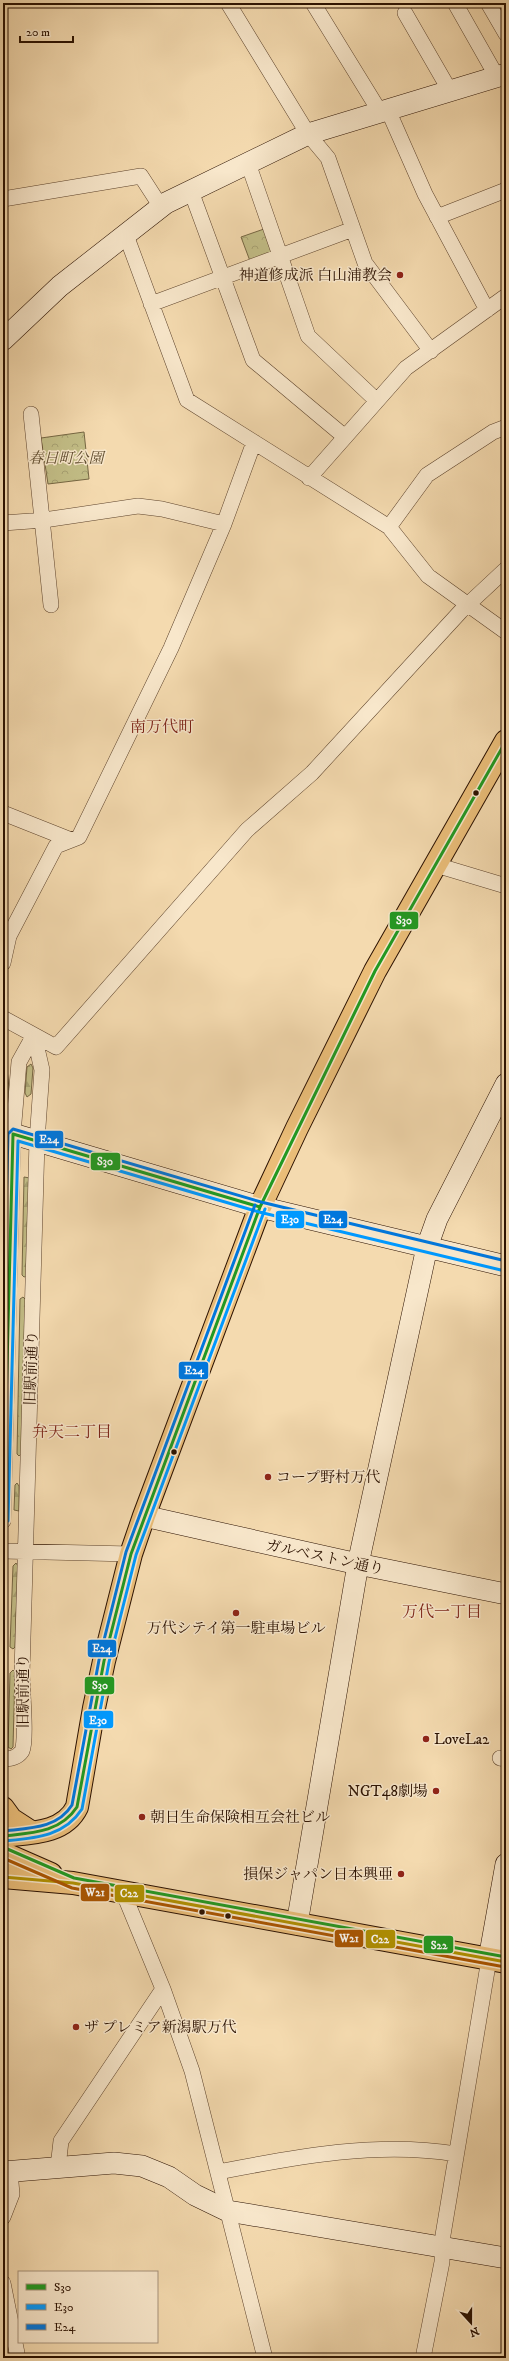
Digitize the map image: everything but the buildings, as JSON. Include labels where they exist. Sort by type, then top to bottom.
[{"type":"main road","points":[[3,1836],[59,1826],[73,1815],[77,1807],[94,1708],[131,1554],[260,1207],[375,971],[506,742]]},
{"type":"main road","points":[[3,1808],[12,1819],[31,1832]]},
{"type":"main road","points":[[3,1853],[73,1883]]},
{"type":"main road","points":[[3,1877],[73,1883],[498,1961]]},
{"type":"street","points":[[228,3],[308,134],[328,158],[365,263],[431,351]]},
{"type":"street","points":[[313,3],[384,111],[425,194],[487,310]]},
{"type":"street","points":[[3,340],[60,286],[161,207],[191,191],[308,134],[501,76],[455,3]]},
{"type":"street","points":[[488,3],[506,34]]},
{"type":"street","points":[[405,13],[450,91]]},
{"type":"street","points":[[248,163],[308,336],[377,401]]},
{"type":"street","points":[[3,199],[141,176],[161,207]]},
{"type":"street","points":[[437,217],[506,190]]},
{"type":"street","points":[[191,191],[253,360],[345,437]]},
{"type":"street","points":[[152,304],[353,229]]},
{"type":"street","points":[[126,235],[187,400],[309,478],[370,513],[389,527],[428,576],[506,632]]},
{"type":"street","points":[[309,478],[406,368],[506,296]]},
{"type":"street","points":[[31,414],[44,520],[51,605]]},
{"type":"street","points":[[389,527],[427,475],[493,432],[506,427]]},
{"type":"street","points":[[3,963],[9,936],[56,846],[79,837],[172,648],[224,524],[254,442]]},
{"type":"street","points":[[3,523],[44,520],[138,506],[162,509],[224,524]]},
{"type":"street","points":[[3,1018],[56,1047],[247,830],[312,773],[467,605],[506,568]]},
{"type":"street","points":[[3,812],[71,840]]},
{"type":"street","points":[[436,865],[506,886]]},
{"type":"street","points":[[3,1521],[8,1132],[19,1062],[34,1035]]},
{"type":"street","name":"旧駅前通り","points":[[3,1758],[12,1758],[18,1755],[24,1744],[22,1673],[37,1141],[42,1070],[34,1035]]},
{"type":"street","points":[[297,1924],[358,1564],[427,1247],[437,1219],[506,1084]]},
{"type":"street","points":[[8,1132],[260,1207],[506,1266]]},
{"type":"street","points":[[4,1472],[28,1473]]},
{"type":"street","name":"ガルベストン通り","points":[[144,1516],[358,1564],[506,1594]]},
{"type":"street","points":[[3,1551],[131,1554]]},
{"type":"street","points":[[3,1862],[28,1865]]},
{"type":"street","points":[[423,2358],[442,2262],[442,2247],[456,2154],[498,1961],[506,1864]]},
{"type":"street","points":[[123,1892],[163,1989],[192,2071],[265,2358]]},
{"type":"street","points":[[58,2167],[61,2141],[163,1989]]},
{"type":"street","points":[[218,2172],[283,2160],[384,2149],[438,2151],[456,2154]]},
{"type":"street","points":[[3,2217],[12,2194],[7,2172],[114,2163],[142,2166],[169,2177],[195,2195],[228,2211],[506,2258]]},
{"type":"street","points":[[3,2283],[18,2358]]},
{"type":"green space","points":[[264,229],[273,253],[250,261],[241,237]]},
{"type":"green space","name":"春日町公園","points":[[84,432],[89,479],[48,484],[41,438]]},
{"type":"green space","points":[[3,1034],[4,1041],[11,1107],[3,1106]]},
{"type":"green space","points":[[31,1064],[33,1068],[31,1094],[27,1097],[25,1093],[27,1067]]},
{"type":"green space","points":[[24,1177],[30,1178],[27,1276],[24,1277],[22,1275]]},
{"type":"green space","points":[[23,1297],[26,1300],[22,1453],[19,1456],[17,1454],[20,1299]]},
{"type":"green space","points":[[17,1483],[19,1486],[19,1511],[14,1510],[15,1485]]},
{"type":"green space","points":[[16,1563],[18,1566],[15,1647],[13,1649],[10,1647],[13,1566]]},
{"type":"green space","points":[[13,1670],[15,1672],[13,1747],[11,1749],[8,1747],[10,1673]]},
{"type":"transit line","name":"S30","points":[[3,1836],[24,1834],[53,1827],[70,1816],[77,1807],[104,1661],[131,1554],[260,1207],[375,971],[506,741]]},
{"type":"transit line","name":"E24","points":[[3,1327],[8,1134],[13,1129],[261,1202],[506,1261]]},
{"type":"transit line","name":"S30","points":[[3,1521],[13,1134],[260,1207]]},
{"type":"transit line","name":"E30","points":[[8,1521],[18,1141],[259,1212],[505,1271]]},
{"type":"transit line","name":"E24","points":[[3,1831],[32,1828],[50,1823],[59,1819],[72,1805],[99,1660],[126,1552],[255,1205]]},
{"type":"transit line","name":"E30","points":[[3,1841],[37,1837],[57,1831],[75,1818],[82,1809],[109,1662],[136,1555],[265,1209]]},
{"type":"transit line","name":"S22","points":[[5,1848],[74,1878],[506,1957]]},
{"type":"transit line","name":"W21","points":[[3,1858],[72,1888],[505,1967]]},
{"type":"transit line","name":"C22","points":[[3,1877],[73,1883],[506,1962]]},
{"type":"place","name":"神道修成派 白山浦教会","points":[[400,275]]},
{"type":"place","name":"コープ野村万代","points":[[268,1477]]},
{"type":"place","name":"万代シテイ第一駐車場ビル","points":[[236,1613]]},
{"type":"place","name":"LoveLa2","points":[[426,1739]]},
{"type":"place","name":"NGT48劇場","points":[[436,1791]]},
{"type":"place","name":"朝日生命保険相互会社ビル","points":[[142,1817]]},
{"type":"place","name":"損保ジャパン日本興亜","points":[[401,1874]]},
{"type":"place","name":"ザ プレミア新潟駅万代","points":[[76,2027]]},
{"type":"district","name":"南万代町","points":[[162,726]]},
{"type":"district","name":"弁天二丁目","points":[[72,1431]]},
{"type":"district","name":"万代一丁目","points":[[442,1611]]}]
